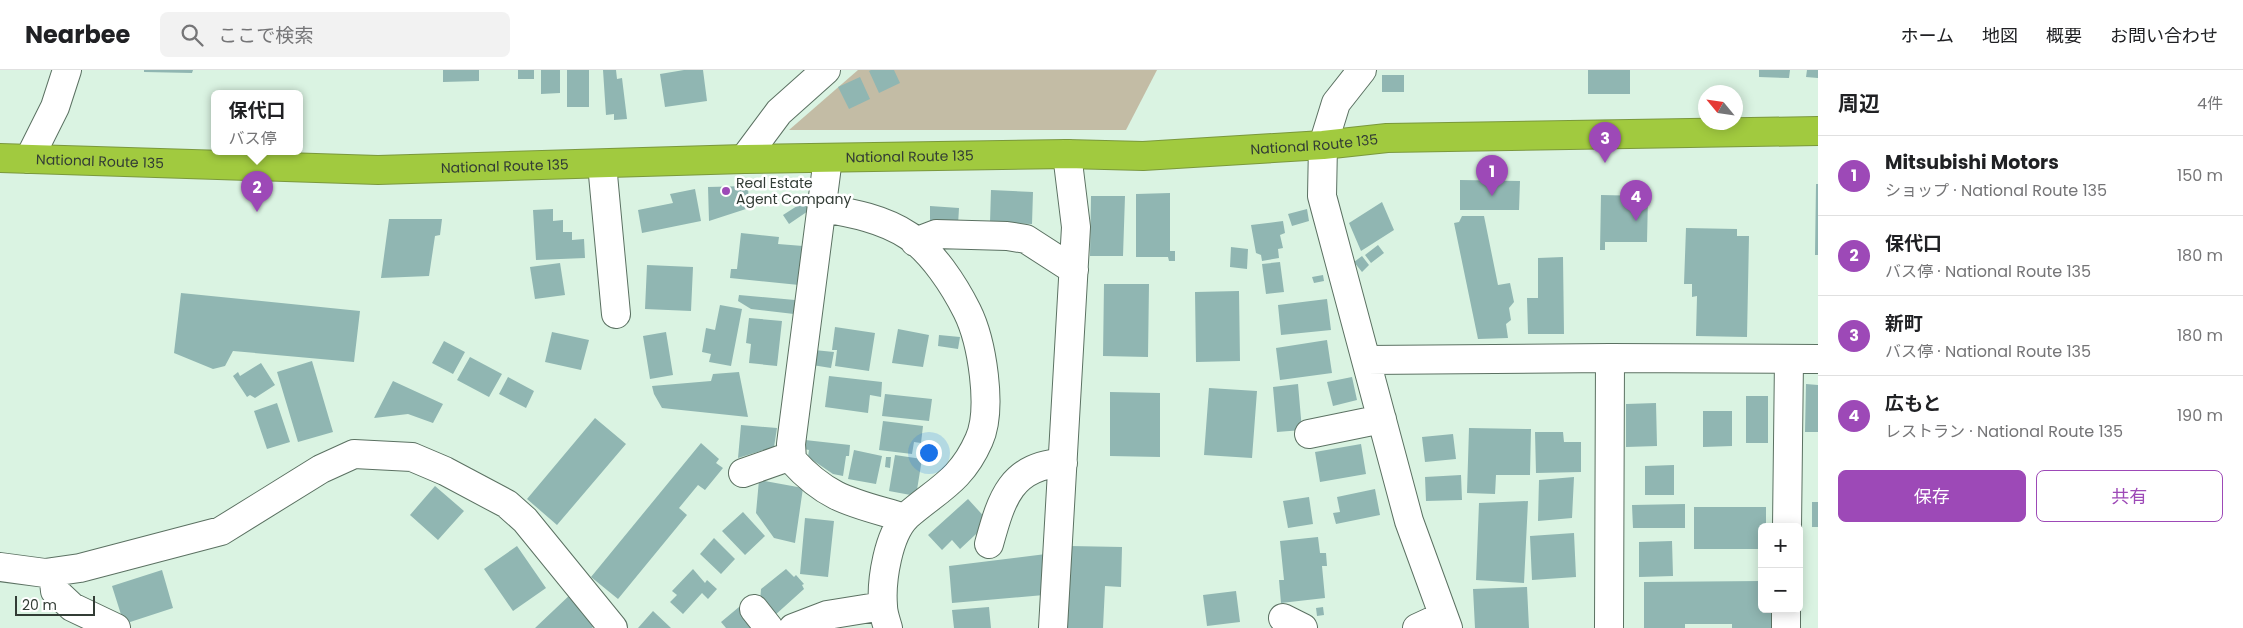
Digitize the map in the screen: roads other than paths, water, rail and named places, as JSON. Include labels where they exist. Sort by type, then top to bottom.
[{"type":"highway","name":"National Route 135","points":[[0,158],[378,170],[744,159],[1067,154],[1143,156],[1323,145],[1387,138],[1818,131]]},
{"type":"street","points":[[28,159],[55,107],[67,70]]},
{"type":"street","points":[[744,159],[779,112],[826,70]]},
{"type":"street","points":[[1362,70],[1336,103],[1323,145],[1322,196],[1409,520],[1446,622],[1417,628]]},
{"type":"street","points":[[1053,628],[1076,228],[1067,154]]},
{"type":"street","points":[[828,158],[823,208],[801,358],[791,456],[792,460],[801,470],[836,497],[905,518]]},
{"type":"street","points":[[602,164],[616,314]]},
{"type":"street","points":[[793,628],[827,614],[885,617],[885,569],[890,544],[905,518],[951,483],[966,465],[980,439],[986,405],[984,365],[968,312],[950,283],[915,242],[892,227],[859,215],[823,208]]},
{"type":"street","points":[[915,242],[936,234],[1007,236],[1026,239],[1074,270]]},
{"type":"street","points":[[1609,628],[1610,358]]},
{"type":"street","points":[[1787,523],[1789,359]]},
{"type":"street","points":[[1366,360],[1818,359]]},
{"type":"street","points":[[1309,434],[1382,419]]},
{"type":"street","points":[[0,567],[5,570],[44,573],[80,568],[221,531],[321,469],[354,454],[412,457],[445,471],[507,504],[525,520],[614,628]]},
{"type":"street","points":[[742,473],[791,456]]},
{"type":"street","points":[[989,544],[998,510],[1009,488],[1021,476],[1038,468],[1063,463]]},
{"type":"street","points":[[53,572],[55,591],[72,606],[116,628]]},
{"type":"street","points":[[1786,613],[1786,628]]},
{"type":"place","name":"新町","points":[[1605,163]]},
{"type":"place","name":"Real Estate Agent Company","points":[[726,191]]},
{"type":"place","name":"Mitsubishi Motors","points":[[1492,196]]},
{"type":"place","name":"保代口","points":[[257,212]]},
{"type":"place","name":"広もと","points":[[1636,221]]}]
